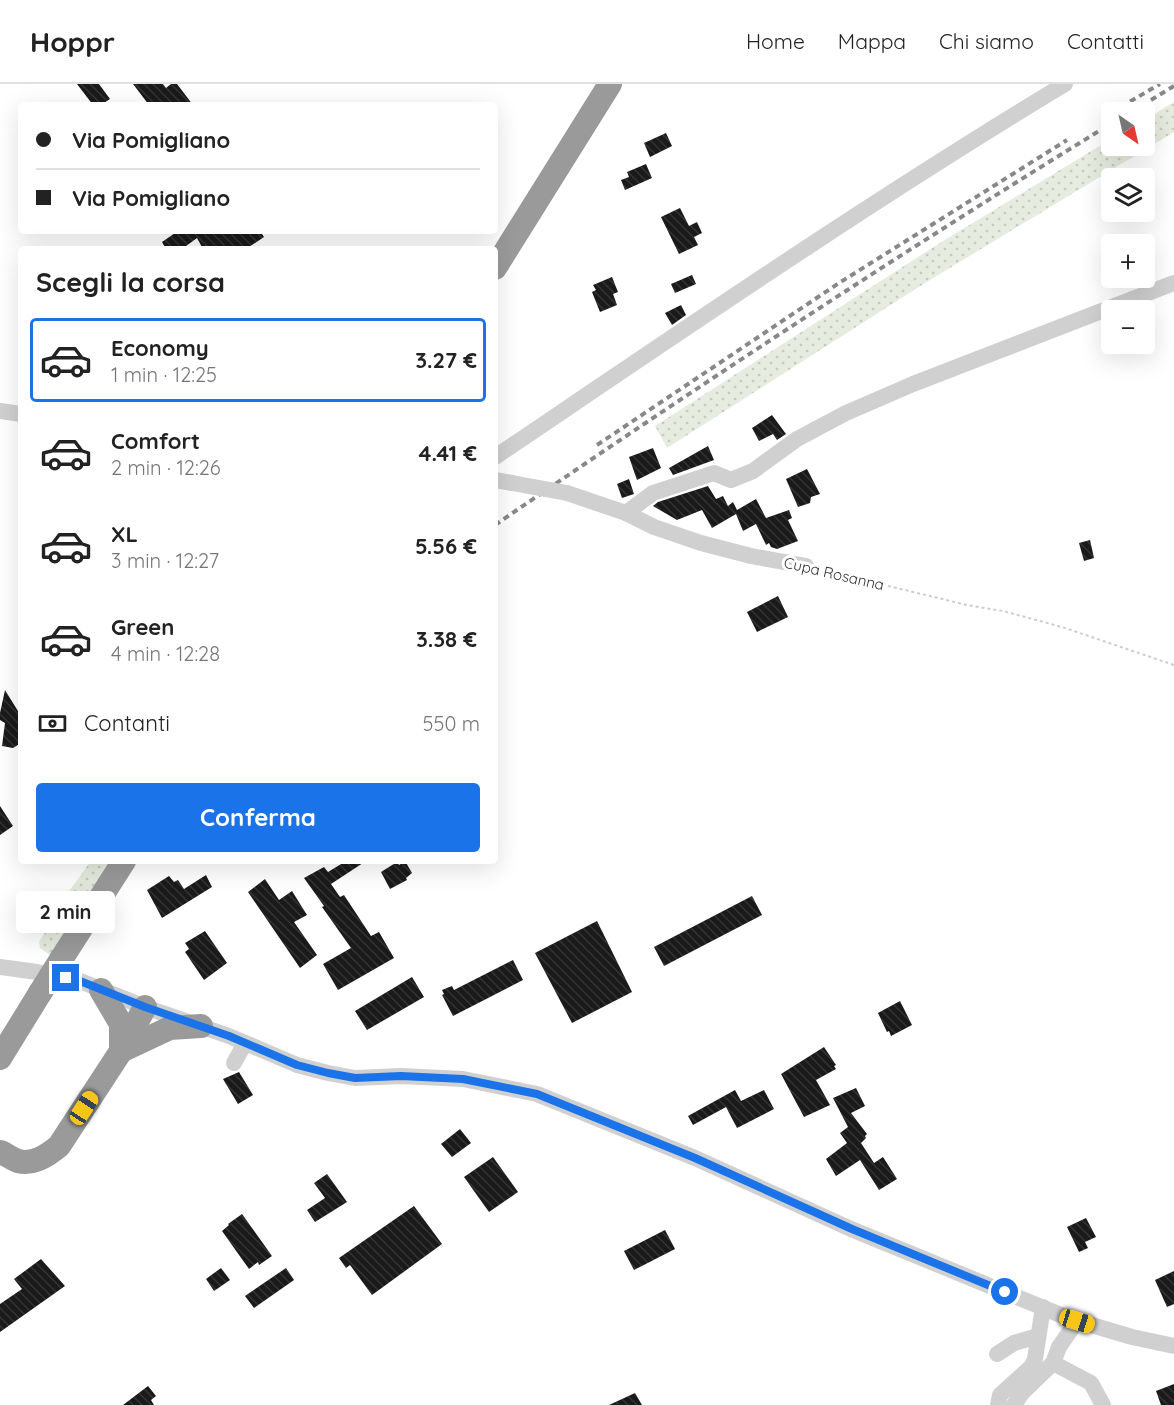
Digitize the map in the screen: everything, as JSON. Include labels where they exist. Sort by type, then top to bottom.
[{"type":"highway","points":[[498,263],[610,84]]},
{"type":"highway","points":[[0,1058],[121,864]]},
{"type":"highway","points":[[101,990],[121,1024],[121,1051]]},
{"type":"highway","points":[[1,1151],[19,1161],[32,1162],[48,1156],[59,1146],[121,1051],[145,1007]]},
{"type":"highway","points":[[0,1078],[25,1018]]},
{"type":"highway","points":[[121,1051],[170,1028],[201,1026]]},
{"type":"street","points":[[498,454],[775,268],[943,159],[1065,84]]},
{"type":"street","points":[[626,513],[653,493],[714,472],[731,480],[753,471],[798,439],[846,413],[913,384],[1174,283]]},
{"type":"street","points":[[0,411],[18,414]]},
{"type":"street","name":"Cupa Rosanna","points":[[498,481],[567,493],[626,513],[654,527],[701,543],[751,556],[806,566]]},
{"type":"street","points":[[0,967],[66,978],[201,1026],[297,1065],[355,1078],[401,1076],[463,1079],[537,1094],[695,1158],[852,1229],[1077,1321],[1174,1346]]},
{"type":"street","points":[[234,1063],[245,1043]]},
{"type":"street","points":[[998,1405],[1000,1395],[1030,1367],[1035,1359],[1043,1307]]},
{"type":"street","points":[[1014,1405],[1022,1393],[1053,1363],[1059,1347],[1077,1321]]},
{"type":"street","points":[[997,1354],[1014,1343],[1038,1336]]},
{"type":"street","points":[[1053,1363],[1091,1383],[1103,1405]]},
{"type":"path","name":"Cupa Rosanna","points":[[806,566],[1062,627],[1174,665]]},
{"type":"shaded area","points":[[1174,102],[1174,132],[1155,144],[1155,114]]},
{"type":"shaded area","points":[[1101,145],[1101,156],[1134,156],[1115,168],[1101,168],[1101,176],[925,283],[667,448],[655,426],[943,241]]},
{"type":"shaded area","points":[[89,864],[109,864],[51,956],[40,948],[39,942],[67,894]]},
{"type":"building","points":[[77,84],[99,84],[110,99],[106,102],[91,102]]},
{"type":"building","points":[[133,84],[163,84],[166,88],[171,84],[177,84],[191,102],[147,102]]},
{"type":"building","points":[[666,133],[672,146],[650,157],[644,143]]},
{"type":"building","points":[[646,164],[652,178],[625,190],[621,180],[629,177],[627,172]]},
{"type":"building","points":[[680,208],[689,226],[697,222],[702,233],[694,237],[698,245],[679,254],[661,217]]},
{"type":"building","points":[[174,234],[262,234],[264,237],[250,246],[201,246],[197,238],[186,246],[164,246],[162,242]]},
{"type":"building","points":[[692,275],[696,284],[675,293],[671,284]]},
{"type":"building","points":[[612,277],[618,292],[613,294],[617,305],[600,312],[592,292],[596,290],[593,285]]},
{"type":"building","points":[[681,305],[686,315],[672,325],[665,313]]},
{"type":"building","points":[[772,415],[786,434],[777,440],[773,434],[759,441],[752,428]]},
{"type":"building","points":[[708,446],[714,460],[673,475],[669,468]]},
{"type":"building","points":[[653,448],[661,468],[637,480],[629,457]]},
{"type":"building","points":[[807,469],[820,494],[811,497],[810,503],[798,507],[786,479]]},
{"type":"building","points":[[629,479],[634,494],[622,498],[617,484]]},
{"type":"building","points":[[708,486],[716,499],[723,496],[728,506],[733,502],[737,510],[756,499],[766,518],[789,510],[792,518],[788,520],[798,541],[777,549],[771,547],[769,543],[766,545],[756,524],[743,531],[736,514],[712,528],[702,510],[677,520],[653,506],[658,502]]},
{"type":"building","points":[[1090,540],[1094,558],[1084,561],[1079,543]]},
{"type":"building","points":[[778,596],[788,617],[757,632],[747,612]]},
{"type":"building","points":[[5,690],[18,711],[18,745],[13,748],[2,746],[5,723],[0,720]]},
{"type":"building","points":[[0,806],[13,826],[0,835]]},
{"type":"building","points":[[341,864],[361,864],[331,884],[340,897],[344,895],[371,936],[379,932],[394,958],[338,990],[323,964],[351,948],[304,878],[324,867],[328,872]]},
{"type":"building","points":[[394,864],[407,864],[412,873],[406,878],[407,880],[390,889],[381,872]]},
{"type":"building","points":[[206,875],[212,887],[162,918],[147,890],[169,876],[174,882],[178,880],[184,889]]},
{"type":"building","points":[[265,879],[279,900],[292,891],[307,915],[294,922],[317,955],[300,968],[248,892]]},
{"type":"building","points":[[752,896],[762,915],[664,966],[654,947]]},
{"type":"building","points":[[597,921],[632,992],[572,1023],[535,953]]},
{"type":"building","points":[[205,931],[227,963],[204,980],[185,952],[189,949],[185,943]]},
{"type":"building","points":[[513,960],[523,980],[453,1016],[442,995],[444,994],[442,990],[452,986],[454,990]]},
{"type":"building","points":[[412,977],[424,997],[367,1030],[355,1011]]},
{"type":"building","points":[[900,1001],[912,1025],[891,1036],[878,1013]]},
{"type":"building","points":[[824,1047],[836,1065],[834,1066],[836,1069],[816,1080],[830,1105],[804,1117],[781,1074]]},
{"type":"building","points":[[239,1072],[253,1095],[238,1104],[223,1079]]},
{"type":"building","points":[[856,1088],[865,1106],[851,1113],[867,1134],[861,1143],[874,1163],[883,1157],[897,1179],[879,1190],[860,1160],[836,1176],[826,1159],[847,1143],[840,1133],[848,1127],[833,1098]]},
{"type":"building","points":[[735,1090],[741,1101],[764,1090],[774,1109],[737,1128],[726,1107],[693,1125],[688,1116]]},
{"type":"building","points":[[460,1129],[471,1143],[452,1157],[441,1144]]},
{"type":"building","points":[[493,1157],[518,1192],[489,1212],[464,1177]]},
{"type":"building","points":[[327,1174],[347,1202],[315,1222],[307,1210],[325,1198],[314,1183]]},
{"type":"building","points":[[414,1206],[442,1244],[372,1295],[350,1265],[346,1268],[339,1258]]},
{"type":"building","points":[[242,1214],[272,1256],[249,1269],[222,1231]]},
{"type":"building","points":[[1086,1218],[1096,1237],[1085,1242],[1088,1248],[1079,1252],[1067,1227]]},
{"type":"building","points":[[665,1230],[675,1249],[634,1270],[624,1251]]},
{"type":"building","points":[[41,1259],[65,1286],[0,1332],[0,1304],[22,1289],[14,1279]]},
{"type":"building","points":[[221,1268],[230,1280],[214,1291],[206,1279]]},
{"type":"building","points":[[286,1268],[294,1280],[254,1308],[245,1296]]},
{"type":"building","points":[[1174,1271],[1174,1304],[1167,1307],[1155,1280]]},
{"type":"building","points":[[1174,1384],[1174,1405],[1161,1405],[1156,1391]]},
{"type":"building","points":[[148,1386],[156,1396],[151,1400],[154,1405],[123,1405]]},
{"type":"building","points":[[635,1393],[642,1405],[609,1405]]},
{"type":"railway","points":[[1129,102],[1160,84]]},
{"type":"railway","points":[[1151,100],[1174,86]]},
{"type":"railway","points":[[498,523],[801,320],[1101,130]]},
{"type":"railway","points":[[597,445],[839,283],[1067,140]]},
{"type":"route","points":[[66,978],[80,981],[145,1007],[229,1036],[297,1065],[328,1073],[355,1078],[401,1076],[463,1079],[537,1094],[695,1158],[852,1229],[1005,1292]]}]
